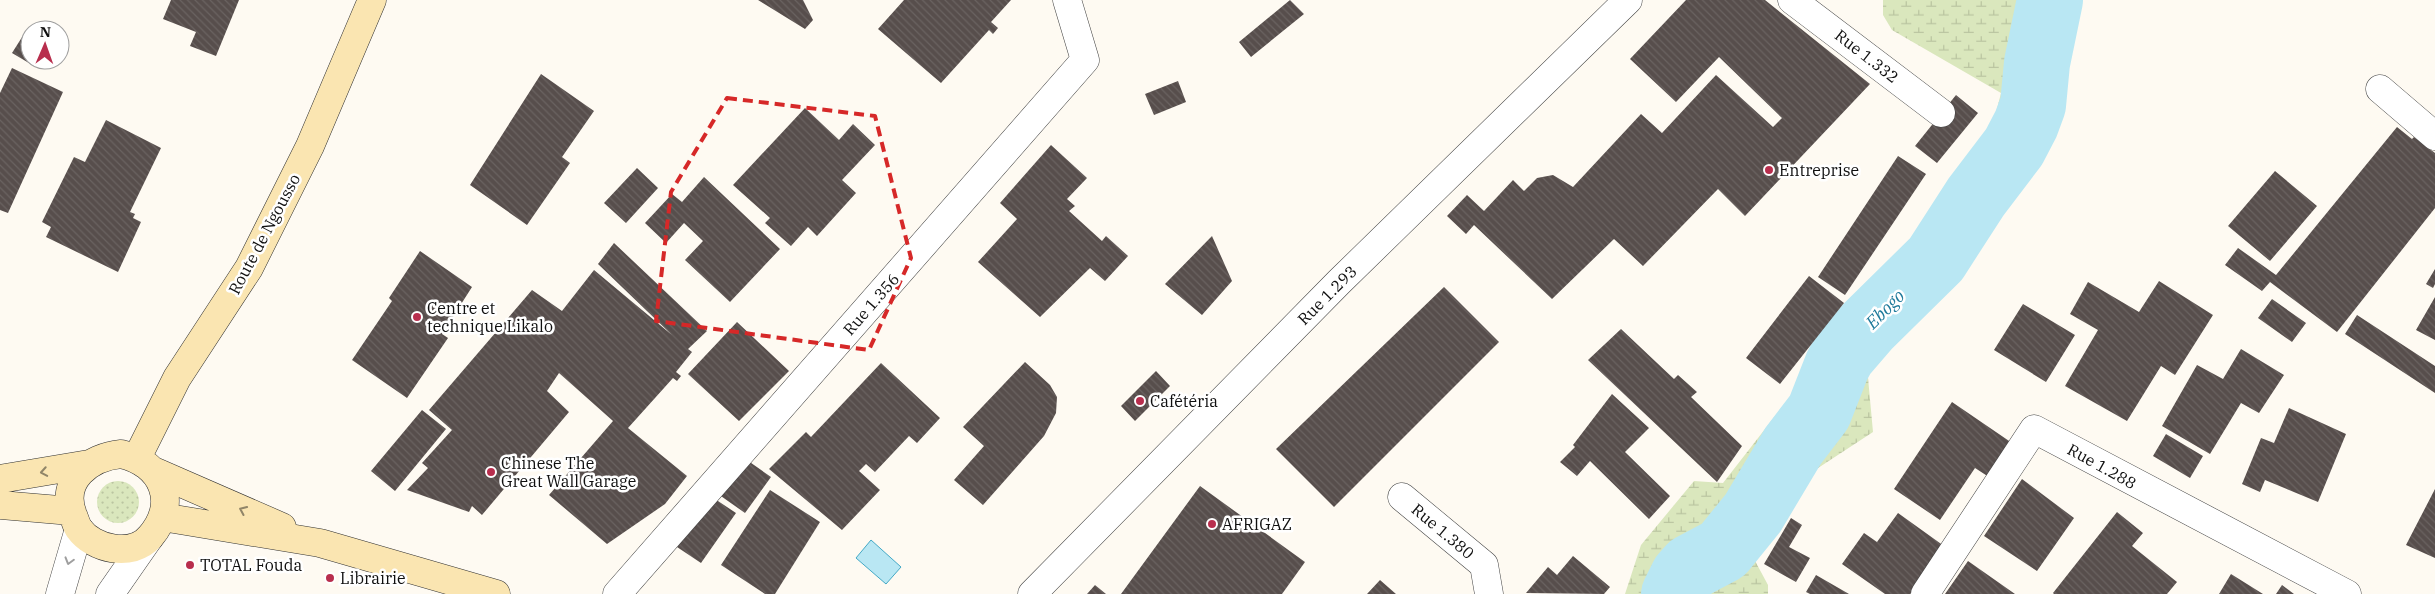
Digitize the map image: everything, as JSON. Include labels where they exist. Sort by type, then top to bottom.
[{"type":"main road","name":"Route de Ngousso","points":[[147,465],[177,378],[249,268],[310,146],[372,0]]},
{"type":"main road","points":[[0,479],[89,464],[104,456],[121,454],[320,543],[496,594]]},
{"type":"main road","points":[[89,464],[77,477],[69,493],[75,520],[93,542],[112,549],[132,547],[156,527],[166,493],[147,465]]},
{"type":"main road","points":[[0,505],[75,520]]},
{"type":"main road","points":[[156,527],[320,543]]},
{"type":"street","name":"Rue 1.356","points":[[617,594],[1085,60],[1067,0]]},
{"type":"street","name":"Rue 1.293","points":[[1032,594],[1339,282],[1628,0]]},
{"type":"street","name":"Rue 1.332","points":[[1792,0],[1941,113]]},
{"type":"street","points":[[2380,89],[2435,136]]},
{"type":"street","name":"Rue 1.288","points":[[1924,594],[2034,429],[2347,594]]},
{"type":"street","name":"Rue 1.380","points":[[1402,497],[1484,565],[1489,594]]},
{"type":"street","points":[[60,594],[75,520]]},
{"type":"street","points":[[110,594],[156,527]]},
{"type":"highlighted area","points":[[727,98],[875,116],[911,258],[869,350],[656,321],[671,192]]},
{"type":"green space","points":[[1883,0],[2067,0],[2053,57],[2037,144],[2000,213],[1866,356],[1873,432],[1786,489],[1754,559],[1768,585],[1768,594],[1625,594],[1641,545],[1694,481],[1723,483],[1988,145],[2001,93],[1892,30],[1883,15]]},
{"type":"green space","points":[[122,481],[130,484],[136,490],[139,502],[136,514],[130,520],[114,523],[106,520],[100,514],[97,498],[100,490],[106,484]]},
{"type":"water","points":[[871,540],[901,567],[886,584],[856,558]]},
{"type":"building","points":[[171,0],[239,0],[216,56],[190,46],[196,32],[163,19]]},
{"type":"building","points":[[758,0],[803,0],[813,20],[805,29]]},
{"type":"building","points":[[904,0],[1011,0],[991,22],[998,28],[993,34],[989,30],[941,83],[878,29]]},
{"type":"building","points":[[1290,0],[1304,14],[1251,57],[1239,42]]},
{"type":"building","points":[[1686,0],[1765,0],[1870,84],[1745,216],[1718,189],[1643,266],[1614,239],[1552,299],[1474,225],[1466,234],[1447,216],[1467,195],[1484,211],[1513,180],[1524,191],[1537,178],[1553,175],[1573,187],[1641,114],[1662,133],[1716,75],[1773,127],[1782,118],[1719,57],[1676,102],[1630,59]]},
{"type":"building","points":[[20,40],[20,58],[12,53]]},
{"type":"building","points":[[12,68],[63,92],[8,213],[0,210],[0,93]]},
{"type":"building","points":[[541,74],[594,111],[562,157],[570,163],[527,225],[470,185]]},
{"type":"building","points":[[1178,81],[1186,102],[1154,115],[1145,94]]},
{"type":"building","points":[[1956,95],[1978,113],[1937,163],[1915,146]]},
{"type":"building","points":[[805,108],[839,140],[853,124],[875,145],[842,180],[856,193],[817,236],[808,227],[791,246],[765,223],[770,218],[733,185]]},
{"type":"building","points":[[106,120],[161,148],[130,212],[135,214],[133,218],[141,222],[118,272],[46,237],[51,227],[42,222],[74,157],[85,162]]},
{"type":"building","points":[[2397,127],[2435,153],[2435,208],[2337,332],[2270,282],[2262,291],[2225,265],[2238,248],[2276,275]]},
{"type":"building","points":[[1051,145],[1087,178],[1067,199],[1075,206],[1069,211],[1102,241],[1106,236],[1128,256],[1105,281],[1090,268],[1040,317],[978,262],[1017,219],[1000,203]]},
{"type":"building","points":[[1898,156],[1926,174],[1845,295],[1818,277]]},
{"type":"building","points":[[637,168],[658,188],[626,223],[604,203]]},
{"type":"building","points":[[2275,171],[2317,206],[2270,261],[2228,226]]},
{"type":"building","points":[[704,177],[780,249],[730,302],[685,260],[703,241],[684,223],[666,243],[645,223],[672,194],[682,202]]},
{"type":"building","points":[[1212,236],[1232,281],[1202,315],[1165,284]]},
{"type":"building","points":[[614,243],[707,331],[688,349],[692,352],[676,372],[681,376],[677,381],[673,378],[628,428],[687,476],[665,504],[607,544],[549,495],[613,421],[559,373],[547,391],[569,412],[482,515],[472,506],[469,512],[407,490],[428,468],[422,463],[452,430],[429,410],[532,290],[562,311],[594,270],[672,335],[598,264]]},
{"type":"building","name":"Centre et technique Likalo","points":[[420,251],[472,287],[442,334],[448,338],[407,398],[352,360],[392,301],[389,298]]},
{"type":"building","points":[[2435,269],[2435,284],[2433,288],[2426,284]]},
{"type":"building","points":[[1809,276],[1844,303],[1780,384],[1746,358]]},
{"type":"building","points":[[2159,281],[2213,315],[2175,375],[2161,366],[2127,421],[2065,386],[2098,330],[2070,314],[2088,282],[2139,312]]},
{"type":"building","points":[[1444,287],[1499,342],[1334,507],[1276,449]]},
{"type":"building","points":[[2435,297],[2435,340],[2416,330]]},
{"type":"building","points":[[2272,299],[2306,323],[2292,342],[2258,318]]},
{"type":"building","points":[[2023,304],[2075,335],[2046,382],[1994,350]]},
{"type":"building","points":[[2357,315],[2435,366],[2435,393],[2345,334]]},
{"type":"building","points":[[737,322],[789,371],[739,421],[688,374]]},
{"type":"building","points":[[1621,329],[1674,379],[1678,375],[1697,392],[1691,397],[1742,446],[1717,482],[1588,360]]},
{"type":"building","points":[[2241,349],[2284,375],[2259,413],[2241,403],[2210,454],[2162,426],[2197,365],[2223,379]]},
{"type":"building","points":[[1025,362],[1050,385],[1057,397],[1056,413],[1044,436],[983,505],[954,480],[984,446],[963,427]]},
{"type":"building","points":[[881,363],[940,418],[917,443],[909,436],[875,472],[866,464],[859,471],[880,490],[842,530],[769,469],[806,432],[811,437]]},
{"type":"building","points":[[1156,371],[1170,386],[1135,421],[1121,406]]},
{"type":"building","points":[[1612,394],[1649,428],[1625,452],[1670,496],[1649,519],[1590,461],[1577,476],[1560,462],[1575,447],[1573,445]]},
{"type":"building","points":[[1952,402],[2015,445],[1992,479],[1975,468],[1940,520],[1894,489]]},
{"type":"building","points":[[2289,408],[2346,434],[2318,502],[2265,480],[2260,492],[2242,484],[2261,438],[2274,443]]},
{"type":"building","points":[[422,410],[446,429],[395,491],[371,471]]},
{"type":"building","points":[[2166,434],[2203,456],[2190,478],[2153,456]]},
{"type":"building","points":[[744,458],[771,477],[745,513],[718,494]]},
{"type":"building","points":[[2022,479],[2074,518],[2037,571],[1984,536]]},
{"type":"building","name":"AFRIGAZ","points":[[1200,486],[1305,562],[1282,594],[1121,594]]},
{"type":"building","points":[[2435,489],[2435,558],[2406,545]]},
{"type":"building","points":[[770,490],[820,522],[775,594],[765,594],[721,565]]},
{"type":"building","points":[[712,497],[736,513],[701,563],[677,547]]},
{"type":"building","points":[[2117,512],[2143,533],[2132,546],[2177,582],[2167,594],[2054,594],[2053,593]]},
{"type":"building","points":[[1898,513],[1944,546],[1910,594],[1885,594],[1842,564],[1864,533],[1877,542]]},
{"type":"building","points":[[1791,518],[1802,525],[1789,547],[1810,558],[1796,582],[1764,564]]},
{"type":"building","points":[[1573,556],[1610,587],[1604,594],[1526,593],[1548,567],[1557,575]]},
{"type":"building","points":[[1968,561],[2015,594],[1945,594]]},
{"type":"building","points":[[2231,574],[2263,594],[2219,594]]},
{"type":"building","points":[[1816,575],[1849,594],[1810,594],[1806,592]]},
{"type":"building","points":[[1380,580],[1396,594],[1367,594]]},
{"type":"building","points":[[1095,585],[1106,594],[1087,594]]},
{"type":"building","points":[[2282,585],[2294,594],[2276,594]]},
{"type":"waterway","name":"Ebogo","points":[[1674,594],[1683,576],[1691,567],[1723,550],[1753,513],[1793,446],[1819,412],[1843,355],[1868,326],[1936,259],[1976,197],[2014,147],[2033,105],[2037,63],[2050,0]]},
{"type":"place","name":"Entreprise","points":[[1769,170]]},
{"type":"place","name":"Centre et technique Likalo","points":[[417,317]]},
{"type":"place","name":"Cafétéria","points":[[1140,401]]},
{"type":"place","name":"Chinese The Great Wall Garage","points":[[491,472]]},
{"type":"place","name":"AFRIGAZ","points":[[1212,524]]},
{"type":"place","name":"TOTAL Fouda","points":[[190,565]]},
{"type":"place","name":"Librairie","points":[[330,578]]}]
